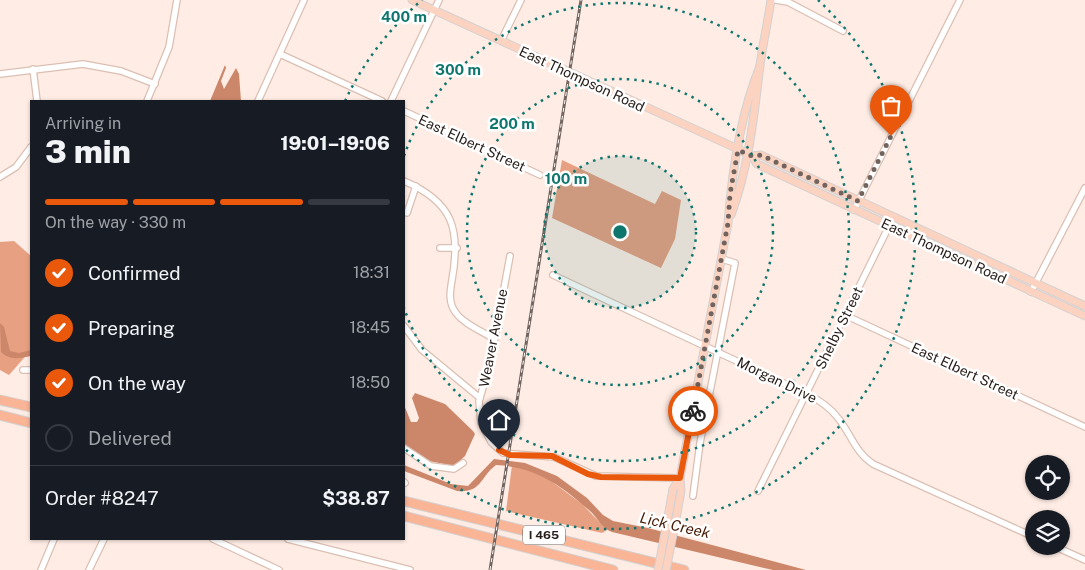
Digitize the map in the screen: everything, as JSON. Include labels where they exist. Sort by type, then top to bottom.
[{"type":"highway","points":[[0,400],[30,408]]},
{"type":"highway","points":[[0,415],[30,422]]},
{"type":"highway","name":"I 465","points":[[405,501],[684,570]]},
{"type":"highway","name":"I 465","points":[[405,516],[613,570]]},
{"type":"main road","name":"East Thompson Road","points":[[412,0],[738,150],[750,155],[761,155],[1085,306]]},
{"type":"main road","points":[[728,223],[738,198],[750,155],[760,66],[771,0]]},
{"type":"main road","points":[[666,570],[681,491],[680,478],[722,259],[728,223],[730,194],[738,150],[748,101],[760,66]]},
{"type":"main road","name":"East Thompson Road","points":[[750,155],[758,164],[1085,316]]},
{"type":"main road","points":[[658,570],[673,489],[680,478]]},
{"type":"street","points":[[147,100],[170,42],[177,0]]},
{"type":"street","points":[[258,100],[304,0]]},
{"type":"street","points":[[391,100],[439,0]]},
{"type":"street","points":[[501,42],[521,0]]},
{"type":"street","points":[[780,0],[788,2],[842,31]]},
{"type":"street","points":[[854,210],[960,0]]},
{"type":"street","points":[[280,54],[380,100]]},
{"type":"street","points":[[0,74],[67,65],[102,66],[155,84]]},
{"type":"street","points":[[33,69],[37,100]]},
{"type":"street","name":"East Elbert Street","points":[[405,111],[540,174]]},
{"type":"street","points":[[0,177],[16,167],[30,148]]},
{"type":"street","points":[[405,181],[433,196],[446,212],[454,229],[457,248],[450,293],[452,307],[461,318],[494,339]]},
{"type":"street","points":[[408,213],[416,186]]},
{"type":"street","points":[[1031,292],[1085,188]]},
{"type":"street","name":"Shelby Street","points":[[758,491],[893,218]]},
{"type":"street","points":[[440,248],[457,248]]},
{"type":"street","name":"Weaver Avenue","points":[[510,256],[494,339],[480,398],[480,420],[491,442],[503,453],[510,455],[552,456],[588,474],[601,477],[680,478]]},
{"type":"street","points":[[693,496],[700,443],[735,263],[722,259]]},
{"type":"street","name":"Morgan Drive","points":[[553,275],[807,394],[825,404],[835,413],[858,452],[873,464],[1025,533]]},
{"type":"street","name":"East Elbert Street","points":[[845,315],[1085,427]]},
{"type":"street","points":[[405,327],[422,350],[480,398]]},
{"type":"street","points":[[22,370],[30,370]]},
{"type":"street","points":[[405,449],[432,466],[454,469],[463,463]]},
{"type":"street","points":[[41,570],[54,540]]},
{"type":"street","points":[[89,570],[104,540]]},
{"type":"street","points":[[215,540],[279,570]]},
{"type":"street","points":[[292,540],[410,570]]},
{"type":"street","points":[[1070,553],[1085,560]]},
{"type":"shaded area","points":[[225,65],[226,68],[221,81],[224,89],[236,68],[239,74],[241,100],[210,100]]},
{"type":"shaded area","points":[[562,160],[655,204],[662,191],[681,200],[675,239],[661,268],[552,218]]},
{"type":"shaded area","points":[[14,241],[30,255],[30,351],[9,375],[0,370],[0,242]]},
{"type":"shaded area","points":[[0,323],[4,327],[10,351],[19,353],[30,350],[30,356],[12,358],[1,352]]},
{"type":"shaded area","points":[[415,393],[445,404],[475,434],[465,456],[454,466],[429,461],[405,445],[405,407],[411,422],[417,422],[419,418],[412,398]]},
{"type":"shaded area","name":"Lick Creek","points":[[494,459],[525,463],[557,476],[587,498],[603,515],[613,521],[648,528],[806,570],[773,570],[612,532],[605,528],[593,514],[569,493],[547,479],[523,469],[496,465],[476,487],[465,491],[457,491],[405,471],[405,465],[451,484],[468,486]]},
{"type":"shaded area","points":[[512,465],[543,475],[582,504],[607,530],[602,533],[506,511]]},
{"type":"railway","points":[[490,570],[581,0]]},
{"type":"way so far","points":[[693,411],[728,223],[730,194],[738,150],[752,156],[761,155],[858,201],[891,136]]},
{"type":"route","points":[[499,450],[510,455],[552,456],[564,460],[588,474],[606,478],[680,478],[693,411]]}]
